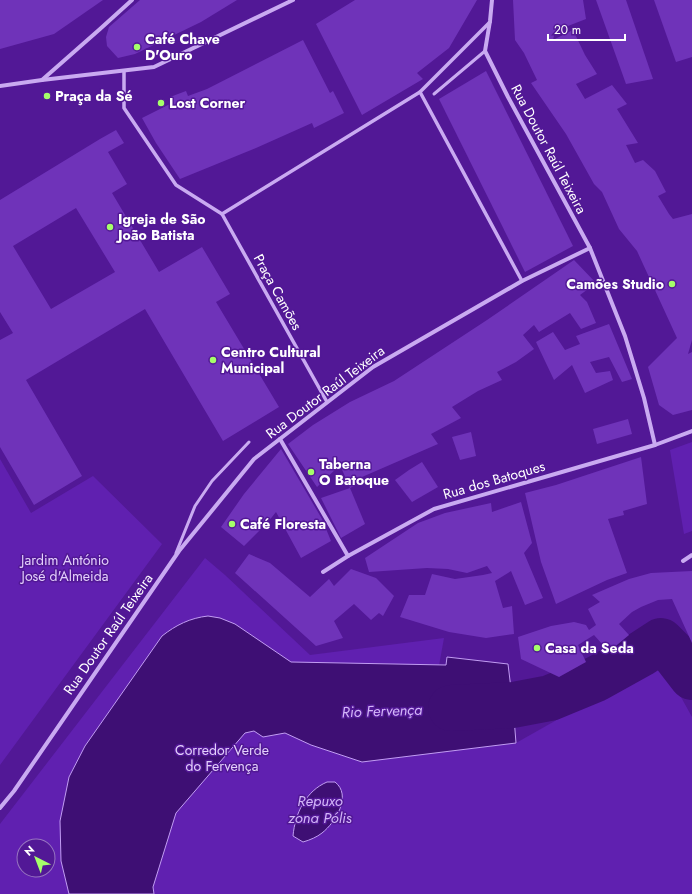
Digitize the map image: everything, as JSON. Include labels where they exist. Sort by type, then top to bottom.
[{"type":"street","points":[[42,80],[132,0]]},
{"type":"street","points":[[0,86],[154,67],[293,0]]},
{"type":"street","points":[[485,51],[492,0]]},
{"type":"street","points":[[124,71],[124,108],[176,185],[222,214],[420,92],[490,21]]},
{"type":"street","name":"Rua Doutor Raúl Teixeira","points":[[0,808],[14,791],[179,551],[254,459],[373,367],[522,281],[590,248],[508,97],[485,51]]},
{"type":"street","points":[[420,92],[522,281]]},
{"type":"street","name":"Praça Camões","points":[[222,214],[327,402]]},
{"type":"street","points":[[590,248],[625,336],[644,398],[655,445]]},
{"type":"street","name":"Rua dos Batoques","points":[[323,572],[348,556],[434,509],[655,445],[692,431]]},
{"type":"street","points":[[280,439],[348,556]]},
{"type":"street","points":[[682,560],[692,555]]},
{"type":"lane","points":[[434,94],[485,51]]},
{"type":"lane","points":[[174,558],[195,506],[212,482],[249,442]]},
{"type":"green space","points":[[692,442],[692,531],[684,534],[670,450]]},
{"type":"green space","name":"Jardim António José d'Almeida","points":[[0,459],[31,513],[93,476],[162,544],[0,765]]},
{"type":"green space","name":"Corredor Verde do Fervença","points":[[205,558],[310,655],[444,638],[423,754],[516,743],[661,661],[692,717],[692,894],[0,894],[0,824]]},
{"type":"water","points":[[208,616],[220,618],[235,624],[291,662],[446,665],[447,657],[508,664],[516,743],[362,762],[311,745],[285,733],[263,737],[254,731],[245,733],[176,813],[153,887],[154,894],[69,894],[61,861],[60,821],[69,777],[85,746],[162,636],[195,618]]},
{"type":"water","points":[[672,631],[692,658],[692,695],[670,663],[652,655],[649,661],[641,654],[637,647]]},
{"type":"water","name":"Repuxo zona Pólis","points":[[327,782],[335,782],[340,787],[342,801],[340,808],[332,822],[322,833],[303,842],[293,836],[299,811],[313,791]]},
{"type":"building","points":[[0,0],[103,0],[54,34],[0,49]]},
{"type":"building","points":[[140,0],[237,0],[201,22],[135,54],[118,58],[107,46],[106,37],[109,27]]},
{"type":"building","points":[[355,0],[477,0],[449,48],[417,73],[423,79],[362,115],[316,24]]},
{"type":"building","points":[[513,0],[583,0],[586,19],[555,31],[553,40],[573,30],[585,55],[597,74],[576,84],[585,99],[612,85],[627,104],[617,109],[638,143],[626,145],[635,163],[643,160],[655,171],[666,192],[658,196],[673,219],[692,214],[692,340],[688,354],[692,352],[692,410],[673,415],[659,405],[648,367],[677,338],[637,251],[619,229],[602,192],[594,184],[566,134],[531,83],[537,80],[524,53],[515,40]]},
{"type":"building","points":[[596,0],[626,0],[653,79],[626,84]]},
{"type":"building","points":[[654,0],[692,0],[692,57],[676,62]]},
{"type":"building","points":[[303,40],[330,93],[333,91],[344,113],[314,128],[312,123],[180,179],[156,143],[142,118],[172,103],[170,97],[186,91],[188,96],[207,89]]},
{"type":"building","points":[[486,71],[573,246],[525,272],[439,99]]},
{"type":"building","name":"Centro Cultural Municipal","points":[[116,130],[124,143],[108,152],[127,184],[112,193],[159,272],[202,247],[230,294],[216,302],[279,407],[223,441],[145,309],[26,380],[82,476],[34,505],[0,447],[0,340],[13,333],[0,312],[0,200]],"holes":[[[76,208],[115,272],[51,309],[13,246]]]},
{"type":"building","points":[[574,260],[596,283],[580,295],[587,302],[596,323],[581,329],[570,313],[539,332],[534,325],[523,335],[534,349],[516,362],[497,372],[502,380],[478,391],[452,407],[461,418],[431,434],[438,444],[362,477],[364,481],[350,488],[340,465],[317,487],[288,444],[313,425],[350,402],[394,381],[487,320]]},
{"type":"building","points":[[609,324],[632,379],[622,382],[609,357],[590,362],[596,373],[610,371],[613,380],[585,393],[572,365],[554,380],[536,342],[553,332],[565,350],[580,344],[576,336]]},
{"type":"building","points":[[628,419],[632,434],[597,444],[593,429]]},
{"type":"building","points":[[471,432],[476,456],[460,460],[452,437]]},
{"type":"building","points":[[281,449],[322,519],[331,541],[301,558],[276,512],[244,546],[221,527],[244,494]]},
{"type":"building","points":[[641,457],[647,504],[623,511],[624,515],[608,519],[627,573],[607,580],[556,604],[541,562],[525,493],[556,485]]},
{"type":"building","points":[[422,462],[438,487],[412,502],[395,480]]},
{"type":"building","points":[[350,488],[365,524],[341,538],[321,498]]},
{"type":"building","points":[[521,502],[532,543],[524,553],[543,598],[525,605],[511,571],[495,581],[503,608],[512,606],[514,634],[486,638],[449,632],[400,617],[409,595],[425,595],[432,574],[455,579],[492,573],[487,566],[467,573],[448,569],[427,568],[369,572],[365,558],[418,523],[445,513],[491,503],[492,512]]},
{"type":"building","points":[[249,554],[270,563],[310,597],[329,579],[334,586],[351,569],[376,578],[394,596],[383,616],[379,613],[371,620],[354,604],[334,621],[343,638],[316,646],[235,573]]},
{"type":"building","points":[[692,571],[692,643],[672,599],[658,600],[632,612],[619,624],[629,635],[606,654],[601,652],[603,645],[594,635],[578,645],[586,662],[559,677],[521,659],[518,637],[551,626],[574,622],[586,625],[589,630],[596,625],[588,609],[600,602],[592,595],[629,579],[651,573]]},
{"type":"waterway","name":"Rio Fervença","points":[[451,708],[513,705],[550,698],[596,679],[661,641],[675,655],[692,677]]},
{"type":"place","name":"Café Chave D'Ouro","points":[[137,47]]},
{"type":"place","name":"Praça da Sé","points":[[47,96]]},
{"type":"place","name":"Lost Corner","points":[[161,103]]},
{"type":"place","name":"Igreja de São João Batista","points":[[110,227]]},
{"type":"place","name":"Camões Studio","points":[[672,284]]},
{"type":"place","name":"Centro Cultural Municipal","points":[[213,360]]},
{"type":"place","name":"Taberna O Batoque","points":[[311,472]]},
{"type":"place","name":"Café Floresta","points":[[232,524]]},
{"type":"place","name":"Casa da Seda","points":[[537,648]]}]
